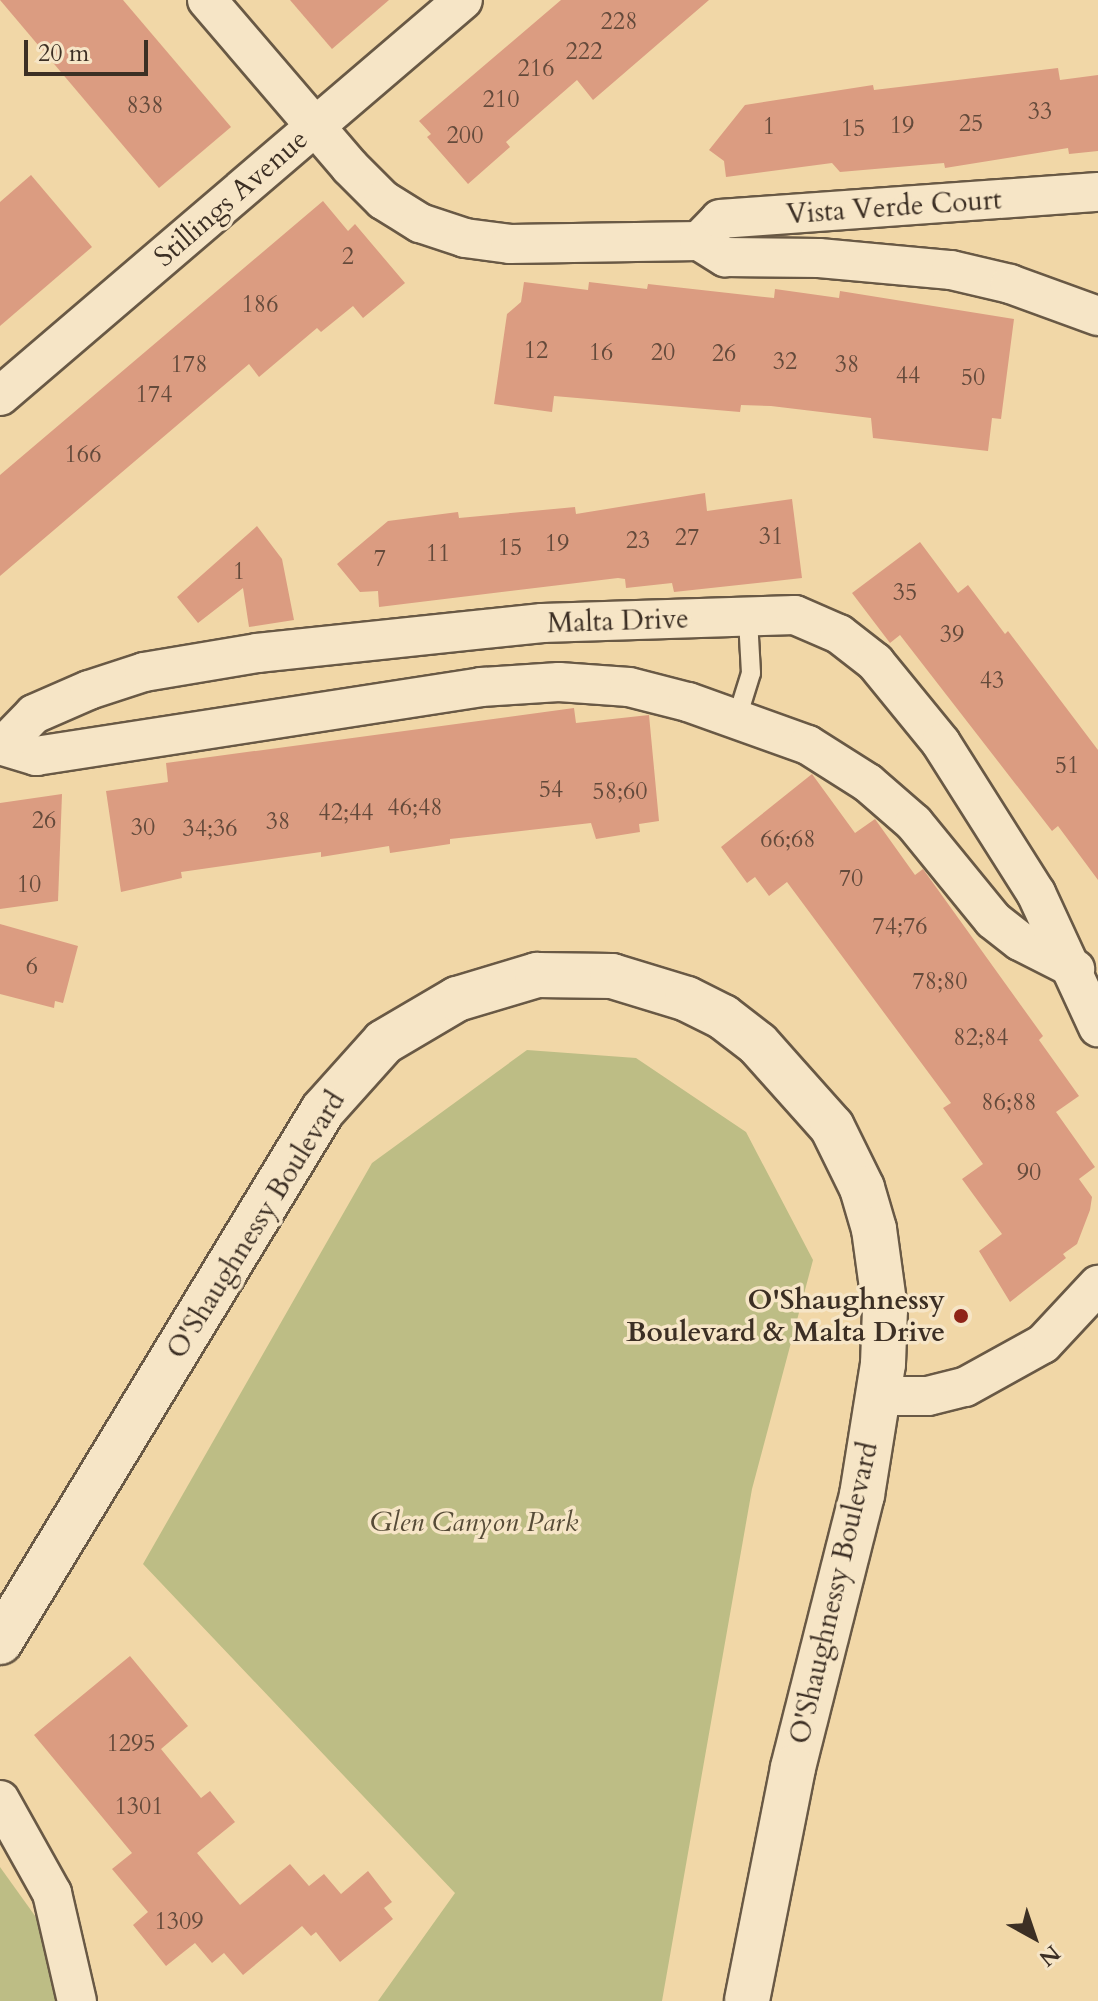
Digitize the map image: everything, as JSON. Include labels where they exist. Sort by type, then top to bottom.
[{"type":"main road","name":"O'Shaughnessy Boulevard","points":[[0,1642],[323,1110],[384,1042],[457,999],[501,983],[574,972],[652,986],[723,1017],[786,1073],[832,1127],[862,1188],[874,1229],[885,1309],[877,1396],[862,1495],[793,1768],[747,2001]]},
{"type":"street","name":"Vista Verde Court","points":[[207,0],[313,126],[383,200],[420,223],[465,238],[510,244],[699,241],[725,257],[819,258],[951,270],[1010,284],[1098,316]]},
{"type":"street","name":"Stillings Avenue","points":[[0,396],[463,0]]},
{"type":"street","name":"Vista Verde Court","points":[[699,241],[720,219],[1098,192]]},
{"type":"street","name":"Malta Drive","points":[[1086,961],[1020,941],[993,920],[914,823],[868,783],[808,745],[737,718],[629,687],[559,682],[481,687],[36,756],[2,745],[34,714],[144,672],[272,651],[542,623],[748,619],[795,615],[839,634],[875,662],[973,790],[1005,850],[1086,961],[1097,1024]]},
{"type":"street","points":[[877,1396],[928,1396],[965,1387],[1043,1344],[1098,1285]]},
{"type":"street","points":[[0,1800],[52,1893],[77,2001]]},
{"type":"lane","points":[[737,718],[751,673],[748,619]]},
{"type":"green space","name":"Glen Canyon Park","points":[[527,1050],[636,1058],[746,1132],[813,1260],[752,1489],[662,2001],[378,2001],[455,1893],[143,1564],[372,1163]]},
{"type":"green space","points":[[0,1867],[96,2001],[0,2001]]},
{"type":"building","points":[[0,0],[123,0],[231,127],[159,188]]},
{"type":"building","points":[[290,0],[389,0],[332,49]]},
{"type":"building","points":[[561,0],[709,0],[593,100],[577,80],[506,142],[510,147],[468,184],[427,137],[431,134],[419,121]]},
{"type":"building","points":[[1058,68],[1060,80],[1098,75],[1098,151],[1069,154],[1068,148],[945,168],[944,163],[840,172],[832,163],[726,177],[724,161],[709,150],[745,105],[873,85],[874,90]]},
{"type":"building","points":[[31,175],[92,247],[0,326],[0,202]]},
{"type":"building","points":[[323,201],[348,231],[355,224],[405,283],[363,318],[353,306],[321,332],[317,328],[259,377],[249,364],[0,576],[0,475]]},
{"type":"building","points":[[524,282],[588,290],[589,282],[647,289],[648,284],[774,298],[775,289],[839,298],[840,291],[1014,319],[1001,419],[992,418],[988,451],[873,438],[871,418],[771,406],[741,405],[740,412],[554,396],[552,412],[494,404],[507,314],[521,302]]},
{"type":"building","points":[[705,493],[707,511],[792,499],[802,578],[674,592],[672,583],[626,588],[625,579],[618,578],[379,607],[378,591],[360,592],[337,564],[388,521],[458,512],[459,518],[575,507],[576,514]]},
{"type":"building","points":[[257,526],[282,559],[294,620],[249,627],[243,588],[198,623],[177,597]]},
{"type":"building","points":[[920,542],[958,593],[968,585],[1005,634],[1008,631],[1098,750],[1098,880],[1058,826],[1052,831],[900,635],[890,643],[852,593]]},
{"type":"building","points":[[574,708],[576,723],[649,715],[659,821],[639,824],[640,832],[596,839],[591,823],[450,839],[450,844],[390,853],[389,846],[321,857],[321,852],[181,872],[182,878],[121,892],[106,791],[168,782],[166,763]]},
{"type":"building","points":[[812,774],[855,833],[875,819],[915,875],[923,869],[1043,1036],[1039,1040],[1079,1096],[1056,1112],[1095,1167],[1079,1179],[1092,1197],[1090,1210],[1077,1244],[1063,1254],[1066,1258],[1010,1302],[979,1251],[1002,1234],[962,1179],[983,1164],[943,1108],[951,1103],[787,882],[769,896],[755,877],[747,883],[721,847]]},
{"type":"building","points":[[62,794],[58,901],[0,909],[0,803]]},
{"type":"building","points":[[0,924],[78,946],[63,1003],[55,1001],[54,1008],[0,994]]},
{"type":"building","points":[[130,1656],[188,1726],[161,1749],[201,1798],[210,1791],[235,1822],[197,1853],[240,1905],[290,1864],[309,1886],[324,1874],[341,1894],[368,1871],[392,1902],[384,1908],[393,1919],[340,1962],[316,1932],[311,1936],[302,1926],[243,1975],[224,1953],[212,1963],[195,1943],[166,1966],[133,1925],[148,1912],[112,1869],[132,1853],[34,1735]]},
{"type":"place","name":"O'Shaughnessy Boulevard & Malta Drive","points":[[961,1316]]}]
